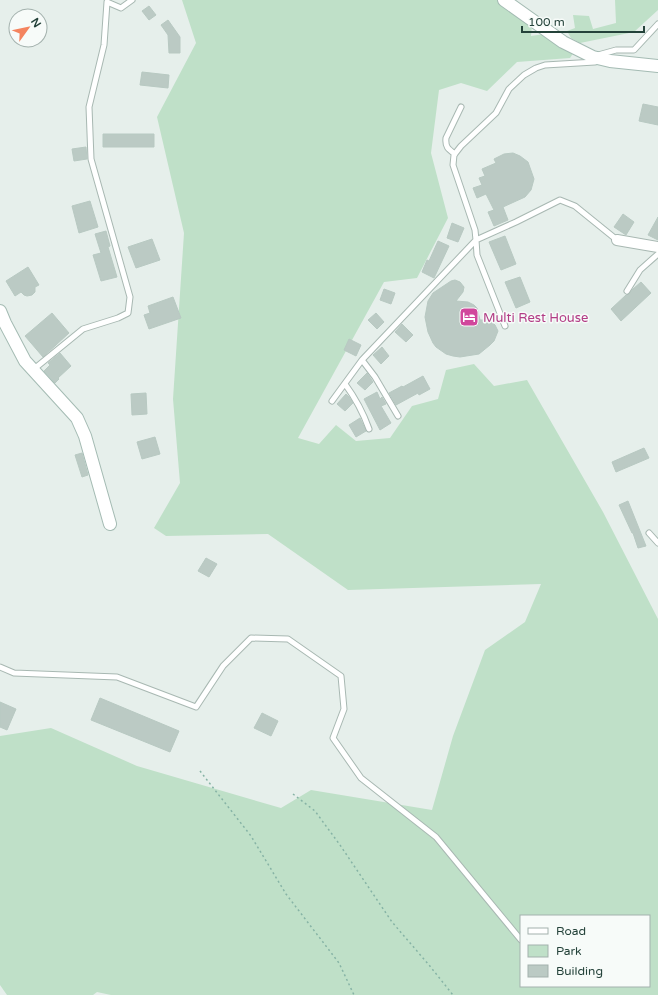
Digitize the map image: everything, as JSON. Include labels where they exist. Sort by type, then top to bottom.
[{"type":"street","points":[[504,0],[563,42],[593,57],[610,61],[658,66]]},
{"type":"street","points":[[617,240],[658,247]]},
{"type":"street","points":[[0,311],[25,361],[77,418],[85,436],[110,524]]},
{"type":"lane","points":[[33,370],[83,329],[118,318],[128,313],[130,297],[91,159],[89,107],[104,45],[106,1],[121,8],[132,0]]},
{"type":"lane","points":[[593,57],[616,50],[634,50],[658,24]]},
{"type":"lane","points":[[505,326],[477,255],[475,230],[453,165],[455,154],[461,146],[496,113],[509,90],[524,74],[545,65],[610,61]]},
{"type":"lane","points":[[455,154],[449,150],[446,144],[446,138],[461,107]]},
{"type":"lane","points":[[332,401],[362,360],[476,240],[560,200],[575,206],[617,240]]},
{"type":"lane","points":[[628,291],[640,270],[658,254]]},
{"type":"lane","points":[[362,360],[375,377],[398,416]]},
{"type":"lane","points":[[345,384],[354,396],[369,429]]},
{"type":"lane","points":[[649,533],[658,543]]},
{"type":"lane","points":[[0,667],[14,673],[117,677],[196,707],[223,666],[252,638],[288,639],[341,676],[344,709],[333,738],[361,778],[436,837],[520,939]]},
{"type":"path","points":[[200,771],[251,836],[286,894],[339,964],[354,995]]},
{"type":"path","points":[[293,794],[315,811],[392,922],[429,965],[452,995]]},
{"type":"green space","points":[[182,0],[498,0],[532,25],[531,36],[545,34],[574,52],[570,58],[517,62],[487,91],[461,83],[439,90],[431,153],[448,218],[417,278],[384,282],[298,438],[319,444],[336,425],[356,441],[390,438],[412,406],[438,399],[446,370],[474,364],[494,386],[527,380],[603,512],[658,619],[658,995],[111,995],[97,992],[93,995],[7,995],[0,985],[0,736],[51,728],[137,766],[281,808],[311,790],[432,810],[453,736],[485,650],[525,622],[541,584],[348,590],[268,534],[166,536],[154,528],[180,483],[173,399],[184,233],[157,117],[196,43]]},
{"type":"green space","points":[[615,0],[658,0],[658,10],[634,32],[580,43],[571,38],[567,31],[575,28],[573,15],[589,16],[593,29],[616,23]]},
{"type":"building","points":[[149,6],[156,15],[149,20],[142,11]]},
{"type":"building","points":[[168,20],[180,37],[180,53],[169,53],[168,35],[161,25]]},
{"type":"building","points":[[142,72],[169,75],[168,88],[140,85]]},
{"type":"building","points":[[643,104],[658,107],[658,125],[639,121]]},
{"type":"building","points":[[103,134],[154,134],[154,147],[103,147]]},
{"type":"building","points":[[86,147],[87,159],[74,161],[72,149]]},
{"type":"building","points":[[513,153],[528,162],[534,179],[531,190],[525,197],[503,207],[508,220],[494,226],[488,212],[494,210],[486,194],[477,198],[473,188],[482,185],[479,178],[485,176],[482,169],[496,163],[494,159],[504,154]]},
{"type":"building","points":[[90,201],[98,227],[79,233],[72,206]]},
{"type":"building","points":[[623,214],[634,222],[626,235],[614,227]]},
{"type":"building","points":[[658,217],[658,240],[648,235]]},
{"type":"building","points":[[452,223],[464,228],[458,242],[447,238]]},
{"type":"building","points":[[106,231],[110,246],[108,247],[117,277],[101,281],[93,255],[101,253],[95,234]]},
{"type":"building","points":[[505,236],[516,264],[501,270],[489,242]]},
{"type":"building","points":[[152,239],[160,260],[136,268],[128,247]]},
{"type":"building","points":[[438,241],[449,246],[434,278],[422,272]]},
{"type":"building","points":[[28,267],[39,285],[35,287],[35,292],[32,295],[27,296],[21,292],[15,296],[6,281]]},
{"type":"building","points":[[520,277],[530,302],[516,308],[505,282]]},
{"type":"building","points":[[455,280],[460,282],[464,287],[463,292],[456,301],[468,302],[474,305],[477,308],[480,320],[488,320],[492,322],[498,331],[494,341],[479,354],[460,357],[446,354],[436,347],[428,332],[425,317],[428,301],[433,293]]},
{"type":"building","points":[[641,282],[651,293],[621,321],[611,309]]},
{"type":"building","points":[[384,289],[395,293],[391,304],[380,300]]},
{"type":"building","points":[[173,297],[181,318],[149,329],[144,315],[150,313],[148,306]]},
{"type":"building","points":[[52,313],[69,333],[43,357],[25,336]]},
{"type":"building","points":[[376,313],[384,322],[377,329],[368,320]]},
{"type":"building","points":[[402,324],[413,335],[406,342],[395,332]]},
{"type":"building","points":[[349,339],[361,345],[356,356],[344,350]]},
{"type":"building","points":[[382,347],[389,356],[381,364],[373,355]]},
{"type":"building","points":[[60,353],[71,366],[58,378],[59,379],[55,383],[44,371],[50,365],[48,363]]},
{"type":"building","points":[[367,373],[373,382],[365,390],[357,383]]},
{"type":"building","points":[[423,376],[430,389],[419,395],[418,393],[396,405],[389,393]]},
{"type":"building","points":[[377,392],[380,399],[382,397],[386,404],[381,406],[391,423],[380,430],[364,399]]},
{"type":"building","points":[[146,393],[147,414],[132,415],[131,394]]},
{"type":"building","points":[[346,394],[353,403],[345,411],[337,404]]},
{"type":"building","points":[[360,418],[366,431],[356,437],[349,425]]},
{"type":"building","points":[[155,437],[160,454],[142,459],[137,442]]},
{"type":"building","points":[[644,448],[649,458],[616,472],[612,462]]},
{"type":"building","points":[[82,453],[88,475],[82,477],[75,455]]},
{"type":"building","points":[[628,501],[646,546],[638,548],[633,533],[619,505]]},
{"type":"building","points":[[206,558],[217,564],[209,577],[198,571]]},
{"type":"building","points":[[100,698],[179,731],[170,752],[91,720]]},
{"type":"building","points":[[0,702],[16,709],[7,730],[0,727]]},
{"type":"building","points":[[262,713],[278,721],[271,736],[254,728]]},
{"type":"place","name":"Multi Rest House","points":[[469,317]]}]
